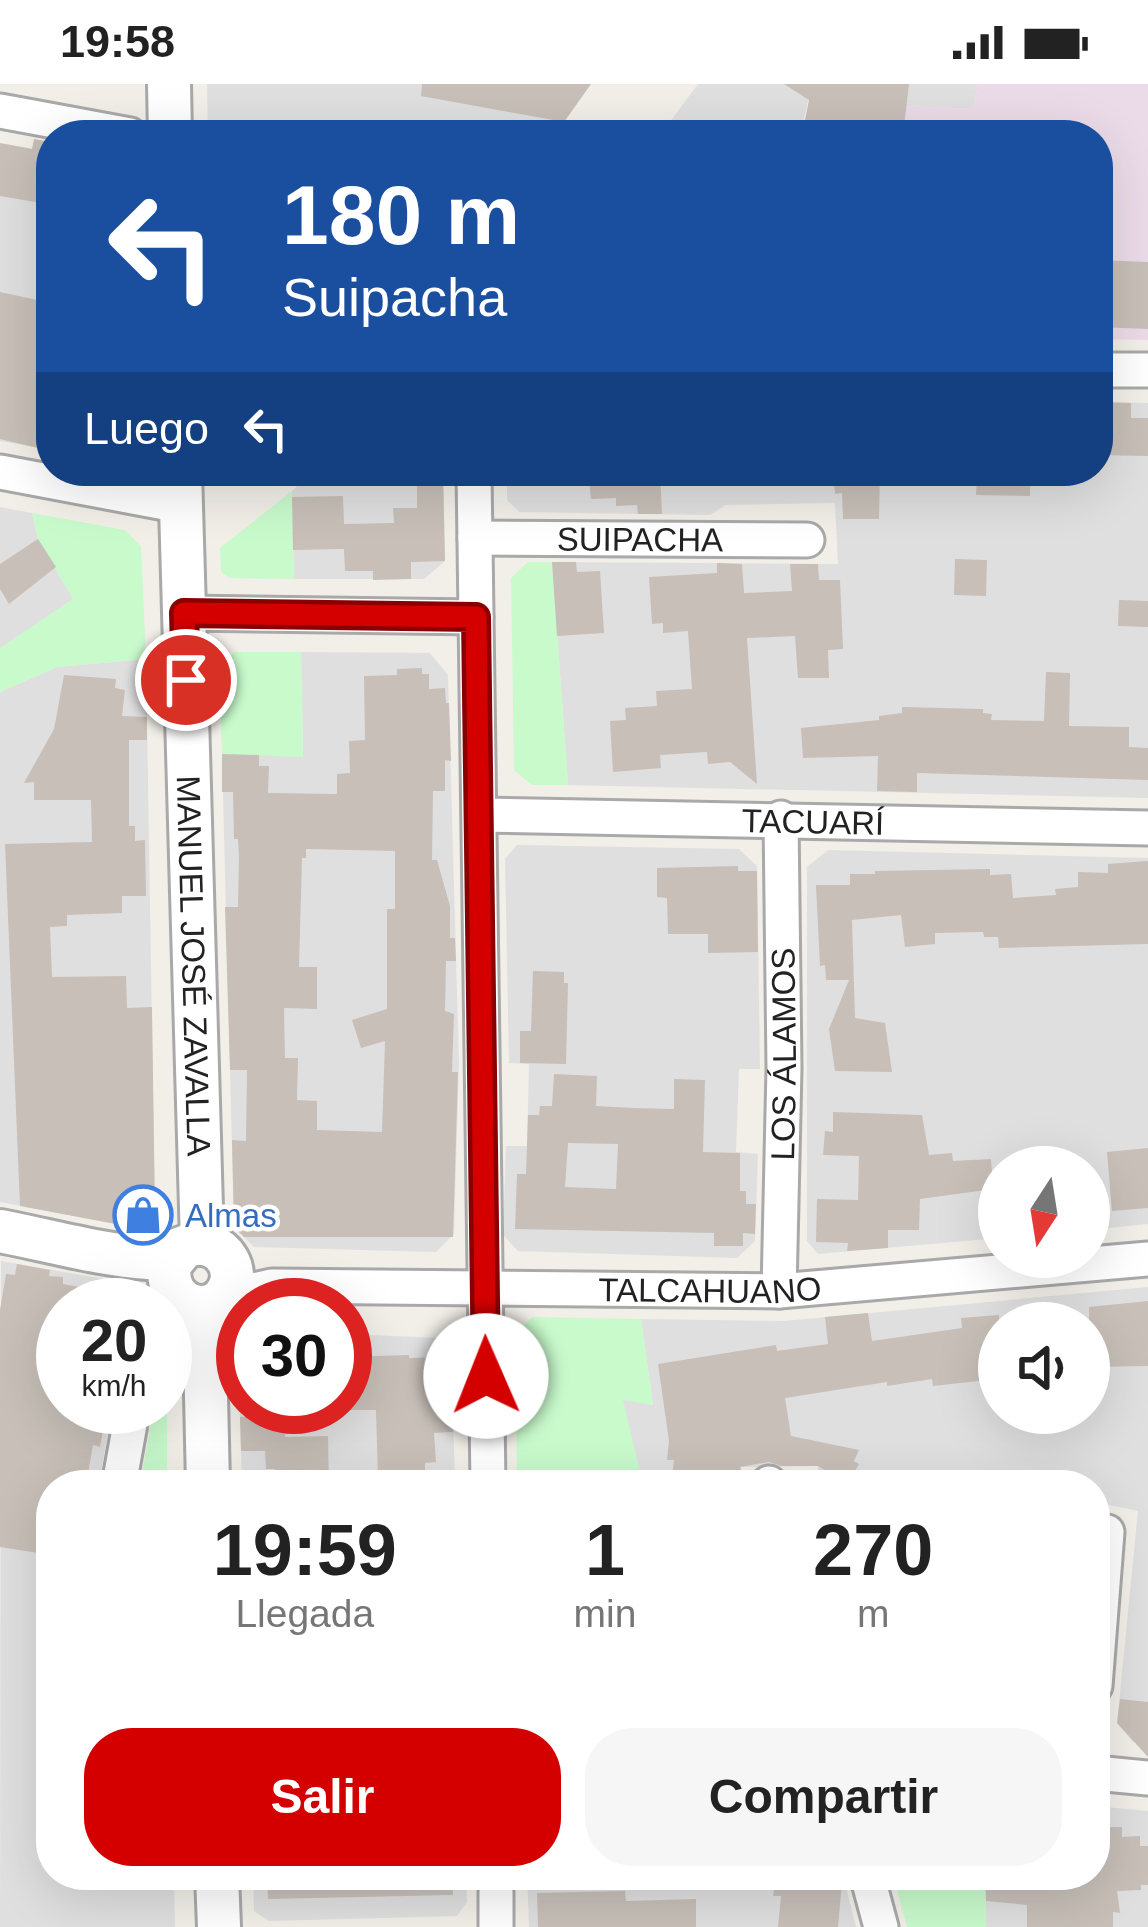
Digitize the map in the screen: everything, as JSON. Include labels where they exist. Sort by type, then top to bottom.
[{"type":"street","points":[[169,84],[170,120]]},
{"type":"street","points":[[0,111],[49,120]]},
{"type":"street","points":[[1113,370],[1148,370]]},
{"type":"street","points":[[0,472],[36,475]]},
{"type":"street","points":[[474,486],[488,1470]]},
{"type":"street","name":"MANUEL JOSÉ ZAVALLA","points":[[180,488],[196,1278],[207,1470]]},
{"type":"street","name":"SUIPACHA","points":[[475,538],[807,540]]},
{"type":"street","points":[[184,613],[476,617]]},
{"type":"street","name":"TACUARÍ","points":[[480,814],[1148,828]]},
{"type":"street","name":"LOS ÁLAMOS","points":[[779,1291],[782,818]]},
{"type":"street","name":"TALCAHUANO","points":[[0,1231],[196,1278],[485,1288],[779,1291],[1148,1259]]},
{"type":"street","points":[[122,1470],[128,1434]]},
{"type":"street","points":[[1110,1774],[1148,1778]]},
{"type":"street","points":[[218,1890],[218,1927]]},
{"type":"street","points":[[496,1890],[496,1927]]},
{"type":"street","points":[[871,1890],[880,1927]]},
{"type":"shaded area","points":[[207,84],[591,84],[565,120],[208,120]]},
{"type":"shaded area","points":[[698,84],[812,84],[804,120],[671,120]]},
{"type":"shaded area","points":[[909,84],[978,84],[973,109],[905,106]]},
{"type":"shaded area","points":[[978,84],[1148,84],[1148,340],[1113,339],[1113,120],[904,120],[905,106],[973,109]]},
{"type":"shaded area","points":[[0,143],[36,149],[36,447],[0,441]]},
{"type":"shaded area","points":[[1113,402],[1148,403],[1148,798],[568,785],[552,562],[838,564],[835,503],[726,505],[710,515],[519,512],[507,500],[507,486],[1113,486]]},
{"type":"shaded area","points":[[297,486],[443,486],[445,561],[424,579],[294,579],[292,491]]},
{"type":"shaded area","points":[[0,507],[32,513],[38,539],[73,599],[0,648]]},
{"type":"shaded area","points":[[301,652],[430,653],[448,675],[459,1063],[454,1234],[436,1252],[254,1247],[234,1227],[222,754],[303,756]]},
{"type":"shaded area","points":[[146,659],[155,1213],[137,1228],[0,1202],[0,692],[57,667]]},
{"type":"shaded area","points":[[517,845],[739,849],[757,866],[760,1069],[739,1069],[736,1152],[758,1154],[755,1241],[737,1258],[518,1251],[503,1235],[506,1146],[527,1146],[529,1064],[509,1063],[505,859]]},
{"type":"shaded area","points":[[828,850],[1148,858],[1148,1224],[1110,1228],[1110,1146],[978,1146],[978,1240],[818,1254],[807,1241],[807,867]]},
{"type":"shaded area","points":[[1,1261],[99,1278],[36,1278],[36,1434],[108,1434],[102,1470],[36,1470],[36,1890],[174,1890],[175,1927],[0,1927]]},
{"type":"shaded area","points":[[1148,1287],[1148,1744],[1133,1742],[1117,1723],[1138,1511],[1110,1505],[1110,1470],[818,1470],[817,1466],[639,1470],[622,1399],[653,1405],[641,1319],[784,1321],[978,1303],[978,1434],[1110,1434],[1110,1302],[987,1302]]},
{"type":"shaded area","points":[[372,1335],[441,1338],[451,1346],[455,1470],[242,1470],[241,1434],[372,1434]]},
{"type":"shaded area","points":[[1110,1807],[1148,1811],[1148,1927],[986,1927],[985,1890],[1110,1890]]},
{"type":"shaded area","points":[[253,1890],[467,1890],[467,1902],[457,1916],[269,1921],[254,1911]]},
{"type":"shaded area","points":[[528,1890],[847,1890],[856,1927],[529,1927]]},
{"type":"green space","points":[[292,491],[294,579],[230,578],[221,572],[220,548]]},
{"type":"green space","points":[[32,513],[125,530],[141,546],[146,659],[57,667],[0,692],[0,648],[73,599],[38,539]]},
{"type":"green space","points":[[528,562],[552,562],[568,785],[532,785],[514,770],[511,578]]},
{"type":"green space","points":[[234,652],[301,652],[303,757],[222,754],[219,671]]},
{"type":"green space","points":[[533,1317],[641,1319],[653,1405],[623,1400],[639,1470],[517,1470],[515,1332]]},
{"type":"green space","points":[[149,1434],[167,1434],[167,1470],[143,1470]]},
{"type":"green space","points":[[897,1890],[985,1890],[986,1927],[907,1927]]},
{"type":"building","points":[[422,84],[591,84],[565,120],[421,96]]},
{"type":"building","points":[[784,84],[909,84],[905,120],[805,120],[809,100]]},
{"type":"building","points":[[36,139],[36,202],[0,196],[0,143],[32,149]]},
{"type":"building","points":[[1113,261],[1148,262],[1148,329],[1113,328]]},
{"type":"building","points":[[0,292],[36,300],[36,448],[0,439]]},
{"type":"building","points":[[1113,402],[1131,403],[1131,418],[1148,418],[1148,456],[1113,455]]},
{"type":"building","points":[[417,486],[443,486],[445,561],[411,562],[411,579],[373,580],[373,571],[345,571],[344,549],[293,550],[292,497],[343,496],[344,524],[394,523],[393,508],[417,508]]},
{"type":"building","points":[[590,486],[661,486],[662,514],[638,514],[637,505],[616,506],[616,498],[591,499]]},
{"type":"building","points":[[834,486],[880,486],[879,519],[843,519],[842,493],[835,494]]},
{"type":"building","points":[[976,486],[1030,486],[1030,496],[976,495]]},
{"type":"building","points":[[38,539],[56,567],[9,604],[0,589],[0,564]]},
{"type":"building","points":[[955,559],[987,560],[986,596],[954,595]]},
{"type":"building","points":[[552,562],[576,562],[577,572],[600,571],[604,633],[557,636]]},
{"type":"building","points":[[717,563],[742,564],[744,593],[792,591],[790,564],[818,564],[819,580],[840,580],[843,649],[828,650],[829,678],[798,678],[795,636],[747,638],[757,784],[730,762],[708,764],[707,752],[660,755],[661,768],[613,772],[610,721],[626,720],[625,708],[657,706],[656,691],[692,689],[688,631],[663,633],[663,623],[652,624],[649,577],[717,573]]},
{"type":"building","points":[[1119,600],[1148,601],[1148,627],[1118,626]]},
{"type":"building","points":[[422,668],[422,674],[429,674],[429,689],[445,688],[449,703],[451,761],[445,760],[445,791],[433,791],[432,860],[437,860],[450,906],[450,938],[455,938],[456,961],[446,961],[445,1011],[454,1014],[452,1072],[458,1072],[453,1237],[244,1237],[234,1227],[232,1140],[246,1141],[247,1070],[230,1070],[225,907],[238,907],[239,857],[233,792],[222,792],[222,754],[259,755],[259,766],[269,766],[268,793],[337,794],[337,774],[350,773],[349,741],[365,740],[364,676],[397,675],[397,669]],"holes":[[[306,849],[395,851],[395,909],[387,909],[387,1009],[352,1020],[361,1048],[385,1041],[382,1132],[317,1130],[317,1101],[297,1100],[298,1058],[285,1058],[284,1008],[317,1009],[317,967],[299,967],[302,858],[306,858]]]},
{"type":"building","points":[[1046,672],[1070,673],[1069,726],[1129,727],[1129,747],[1148,748],[1148,780],[917,773],[917,792],[877,791],[878,756],[803,758],[801,728],[879,720],[879,716],[902,713],[902,707],[983,709],[992,714],[991,720],[1044,721]]},
{"type":"building","points":[[64,675],[116,679],[115,688],[125,690],[122,716],[147,717],[147,740],[129,740],[129,826],[135,826],[135,841],[145,840],[146,896],[122,896],[122,913],[67,915],[67,926],[50,927],[52,977],[126,976],[127,1008],[152,1007],[155,1214],[137,1228],[20,1206],[5,844],[92,842],[91,800],[34,800],[34,782],[24,783],[54,729]]},
{"type":"building","points":[[1148,861],[1148,944],[999,948],[998,937],[984,937],[983,932],[935,933],[935,944],[905,947],[901,915],[852,920],[855,1018],[885,1023],[892,1072],[835,1071],[829,1029],[849,980],[826,980],[825,965],[820,966],[816,885],[850,885],[850,874],[875,871],[990,869],[990,875],[1011,874],[1013,898],[1056,895],[1055,889],[1078,887],[1078,872],[1108,873],[1108,864]]},
{"type":"building","points":[[738,866],[738,871],[757,871],[758,952],[708,953],[708,934],[668,934],[667,898],[657,897],[657,868]]},
{"type":"building","points":[[533,971],[564,972],[564,983],[568,983],[566,1064],[520,1063],[520,1031],[531,1031]]},
{"type":"building","points":[[554,1074],[597,1076],[596,1106],[633,1108],[674,1109],[674,1079],[705,1080],[703,1152],[740,1153],[740,1191],[746,1191],[746,1204],[756,1204],[755,1234],[743,1233],[743,1246],[714,1246],[714,1233],[515,1229],[517,1174],[526,1174],[528,1115],[539,1115],[540,1106],[552,1106]],"holes":[[[568,1143],[618,1144],[616,1189],[565,1187]]]},
{"type":"building","points":[[833,1112],[922,1115],[929,1155],[952,1153],[953,1161],[978,1160],[978,1191],[920,1199],[919,1230],[888,1230],[888,1248],[847,1251],[848,1243],[816,1242],[817,1199],[858,1200],[859,1156],[823,1155],[825,1131],[833,1132]]},
{"type":"building","points":[[1148,1148],[1148,1208],[1112,1211],[1110,1152]]},
{"type":"building","points":[[17,1264],[63,1277],[36,1278],[36,1434],[102,1434],[100,1447],[93,1445],[89,1470],[36,1470],[36,1553],[0,1547],[0,1310],[6,1274],[15,1275]]},
{"type":"building","points":[[1148,1301],[1148,1366],[1110,1367],[1110,1305]]},
{"type":"building","points":[[868,1313],[872,1341],[962,1328],[961,1318],[978,1317],[978,1381],[933,1386],[932,1379],[887,1386],[887,1382],[785,1398],[791,1436],[859,1450],[855,1470],[769,1462],[741,1470],[673,1470],[674,1460],[667,1460],[669,1441],[658,1364],[776,1345],[777,1351],[828,1344],[825,1317]]},
{"type":"building","points":[[372,1356],[451,1357],[453,1432],[434,1433],[436,1462],[425,1463],[425,1470],[378,1470],[376,1410],[372,1410]]},
{"type":"building","points":[[240,1434],[328,1436],[329,1470],[266,1469],[265,1451],[241,1451]]},
{"type":"building","points":[[1120,1699],[1148,1702],[1148,1757],[1117,1723]]},
{"type":"building","points":[[1110,1827],[1122,1827],[1122,1837],[1140,1836],[1140,1846],[1148,1846],[1148,1885],[1117,1891],[1120,1913],[1113,1912],[1113,1927],[1027,1927],[1027,1905],[986,1901],[986,1890],[1110,1890]]},
{"type":"building","points":[[268,1890],[453,1890],[453,1895],[268,1899]]},
{"type":"building","points":[[774,1890],[841,1890],[838,1927],[778,1927],[781,1896],[773,1896]]},
{"type":"building","points":[[625,1891],[626,1901],[696,1899],[696,1927],[538,1927],[537,1893]]},
{"type":"place","name":"Almas","points":[[143,1215]]},
{"type":"route","points":[[186,680],[184,613],[476,617],[486,1376]]}]
